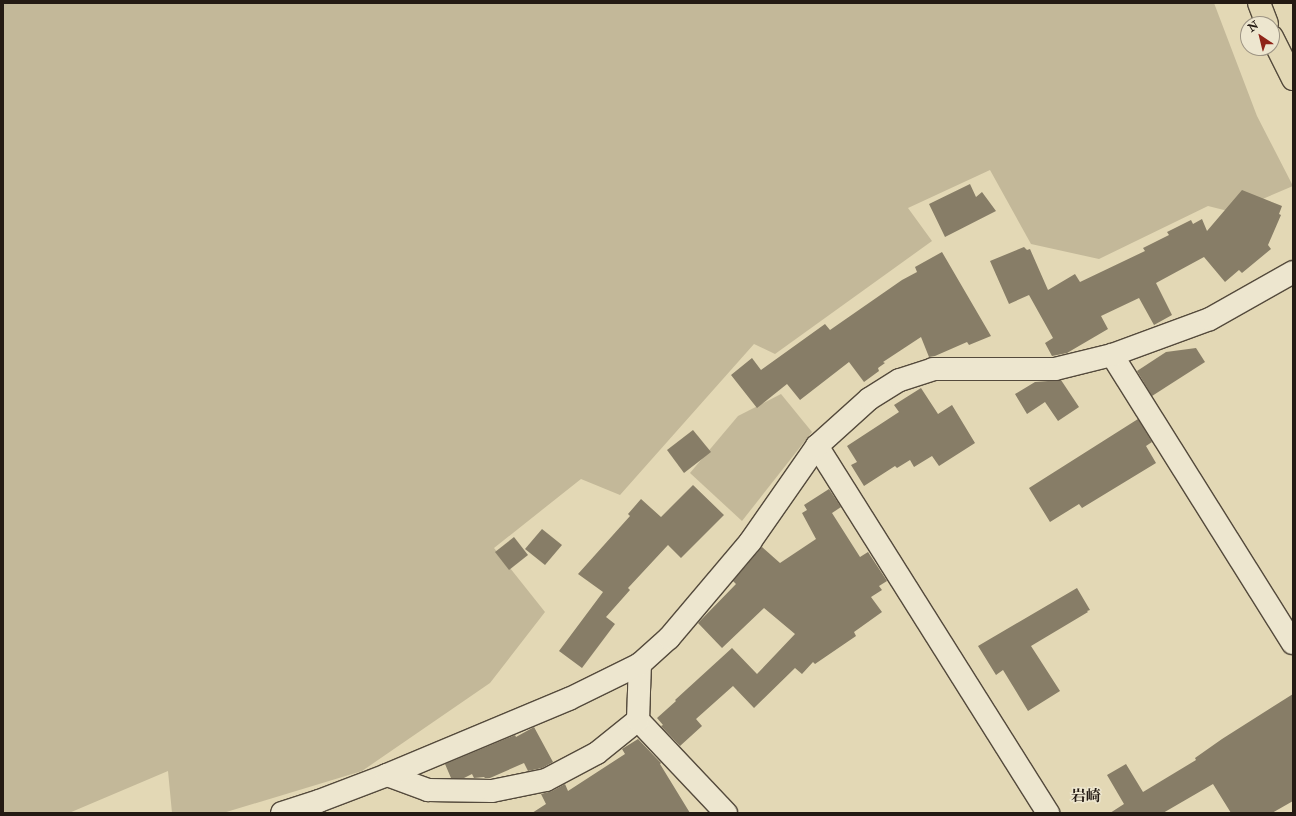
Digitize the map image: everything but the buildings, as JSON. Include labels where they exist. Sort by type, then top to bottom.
[{"type":"highway","points":[[1259,3],[1264,16]]},
{"type":"highway","points":[[1280,53],[1293,80]]},
{"type":"street","points":[[282,813],[320,807],[387,775],[569,698],[640,664],[669,638],[750,542],[817,446],[869,399],[900,380],[933,369],[1055,369],[1112,355],[1210,319],[1293,272]]},
{"type":"street","points":[[1112,355],[1293,643]]},
{"type":"street","points":[[817,446],[1048,813]]},
{"type":"street","points":[[640,664],[638,720],[726,813]]},
{"type":"street","points":[[387,775],[428,790],[492,791],[546,780],[597,753],[638,720]]},
{"type":"shaded area","points":[[3,3],[1214,3],[1257,116],[1293,186],[1232,212],[1208,206],[1099,259],[1031,244],[990,170],[908,208],[932,241],[775,354],[754,344],[620,495],[581,479],[494,548],[545,612],[490,683],[362,771],[223,813],[172,813],[168,771],[69,813],[5,813],[3,812]]},
{"type":"shaded area","points":[[781,394],[812,432],[742,521],[690,473],[738,416]]},
{"type":"district","name":"岩崎","points":[[1086,797]]}]
